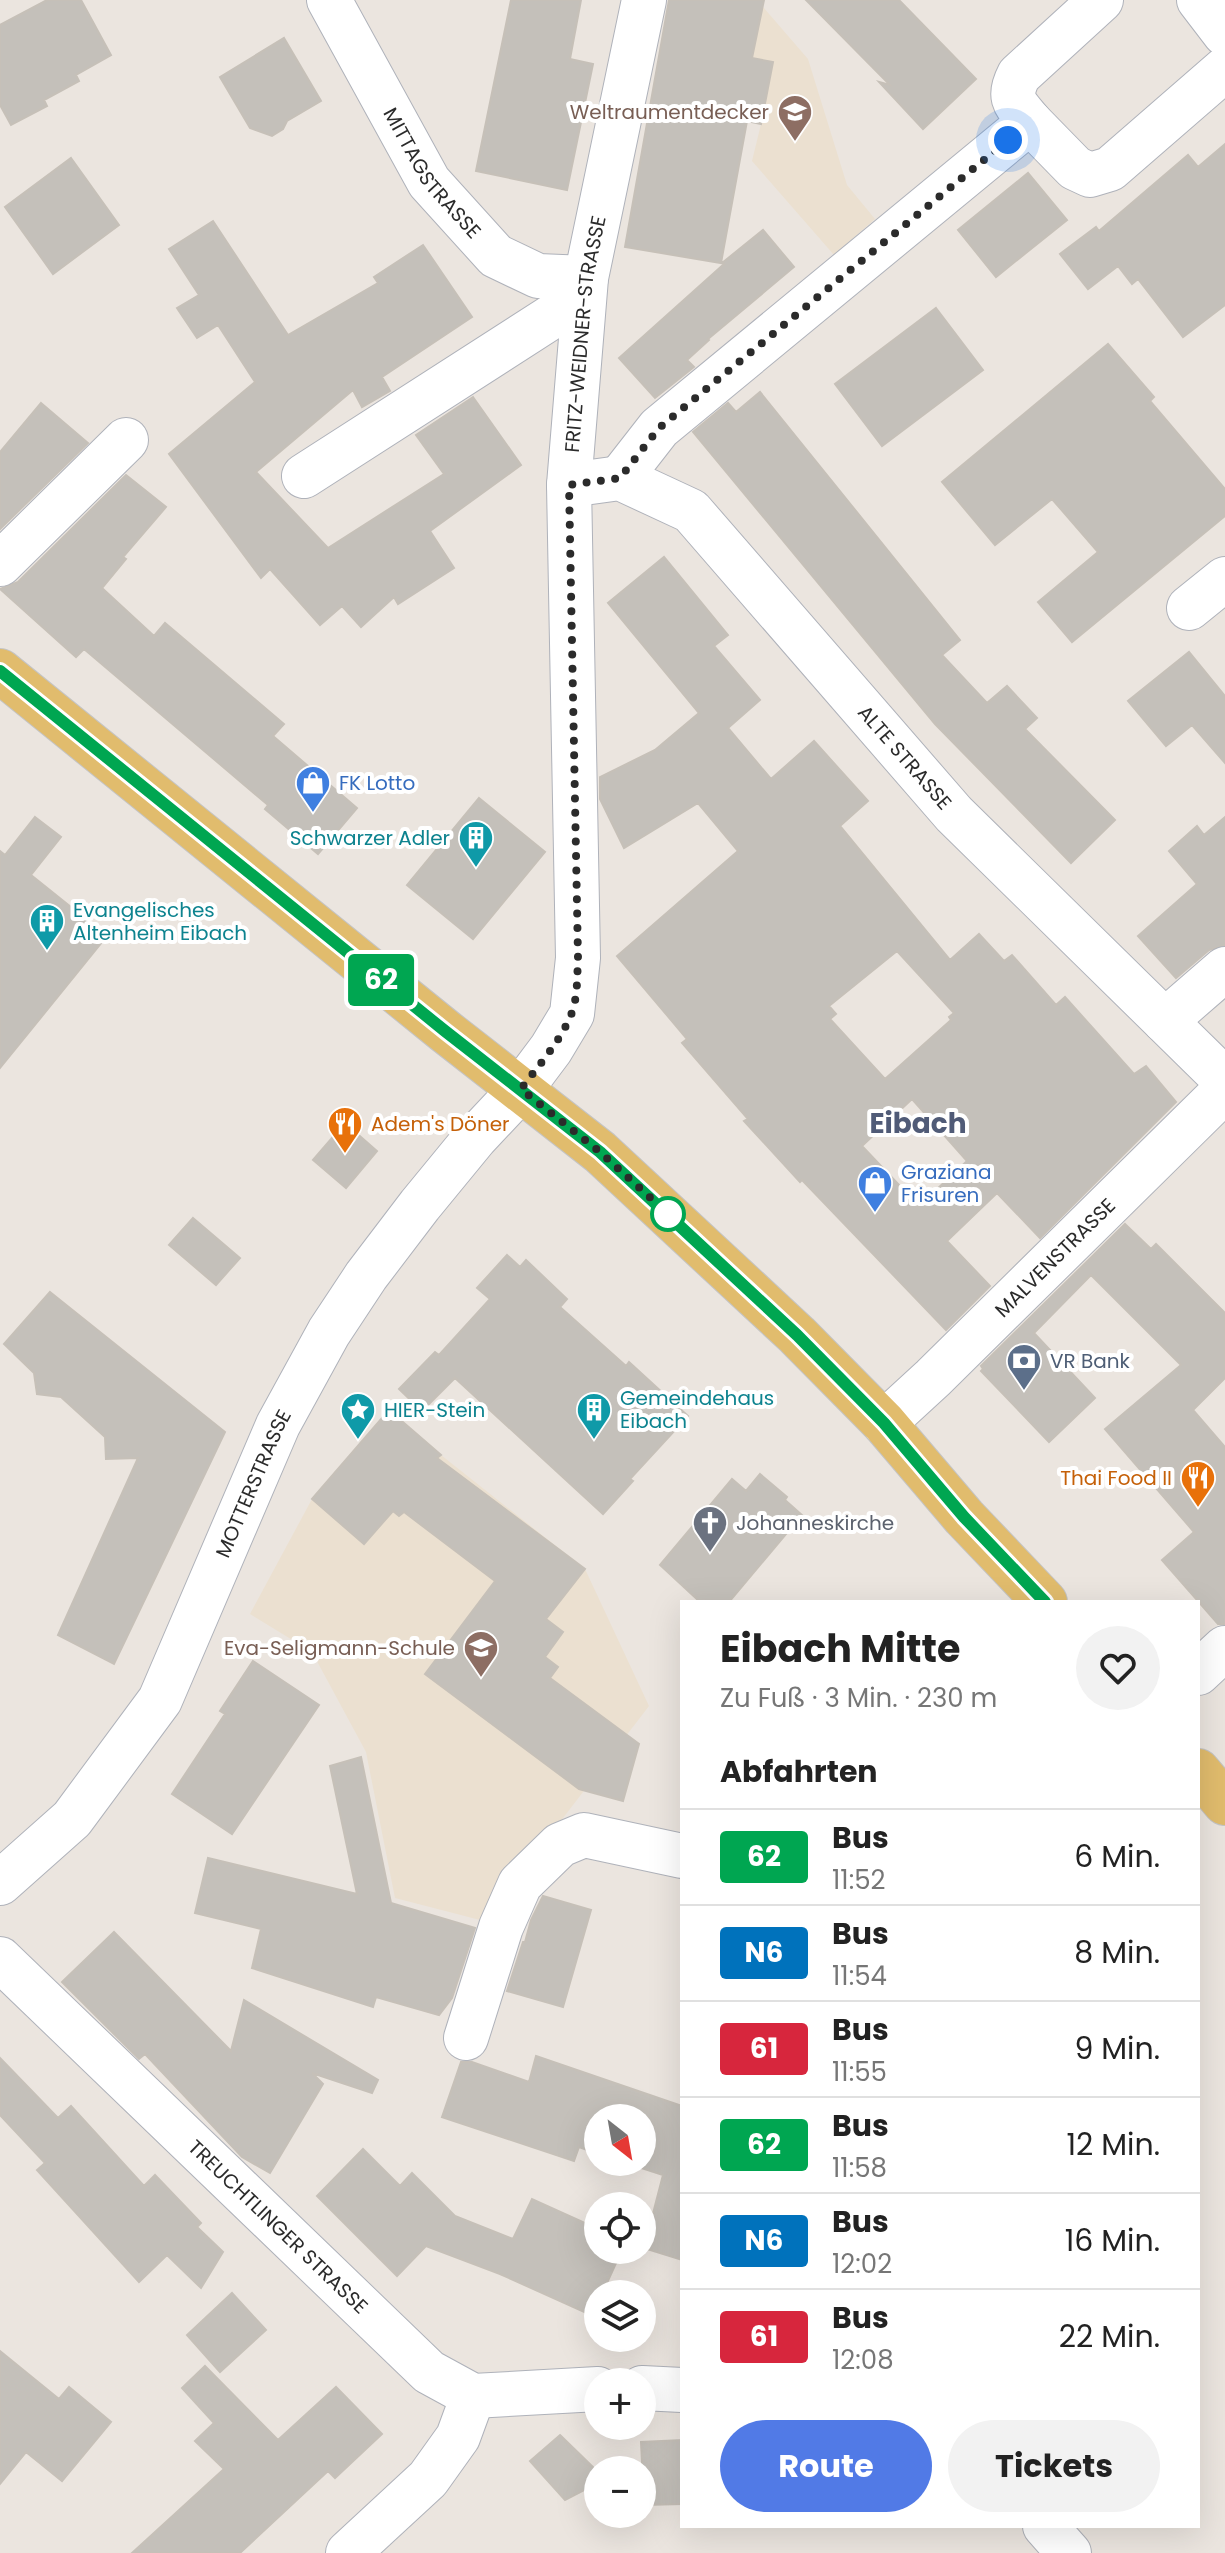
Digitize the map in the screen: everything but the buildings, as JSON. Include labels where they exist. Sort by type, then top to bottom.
[{"type":"main road","points":[[0,671],[445,1031],[600,1152],[797,1335],[884,1423],[964,1517],[1043,1600]]},
{"type":"main road","points":[[1200,1773],[1225,1803]]},
{"type":"street","name":"MITTAGSTRASSE","points":[[329,0],[429,182],[496,256],[538,276],[585,287]]},
{"type":"street","name":"FRITZ-WEIDNER-STRASSE","points":[[521,1089],[572,1014],[575,997],[578,958],[569,485],[585,287],[644,0]]},
{"type":"street","points":[[1101,0],[1019,75],[1012,89],[1015,105],[1075,168],[1090,175],[1110,169],[1225,69]]},
{"type":"street","points":[[1199,0],[1225,34]]},
{"type":"street","points":[[569,485],[620,478],[659,428],[1030,122]]},
{"type":"street","points":[[304,476],[585,287]]},
{"type":"street","points":[[0,564],[126,440]]},
{"type":"street","name":"ALTE STRASSE","points":[[620,478],[691,511],[954,814],[1225,1080]]},
{"type":"street","points":[[1189,608],[1225,579]]},
{"type":"street","points":[[1165,1021],[1225,969]]},
{"type":"street","name":"MOTTERSTRASSE","points":[[0,1883],[72,1819],[160,1700],[278,1425],[329,1332],[366,1276],[420,1205],[475,1138],[521,1089]]},
{"type":"street","name":"MALVENSTRASSE","points":[[884,1423],[1225,1090]]},
{"type":"street","points":[[1200,1671],[1225,1648]]},
{"type":"street","points":[[466,2038],[501,1927],[520,1884],[560,1845],[584,1835],[680,1856]]},
{"type":"street","name":"TREUCHTLINGER STRASSE","points":[[0,1959],[429,2372],[473,2396]]},
{"type":"street","points":[[656,2389],[680,2390]]},
{"type":"street","points":[[348,2553],[428,2479],[458,2437],[473,2396],[584,2390]]},
{"type":"street","points":[[1047,2528],[1069,2553]]},
{"type":"shaded area","points":[[757,0],[808,59],[847,185],[875,219],[834,255],[752,161],[761,124],[745,121]]},
{"type":"shaded area","name":"Eva-Seligmann-Schule","points":[[389,1410],[585,1569],[649,1706],[484,1921],[395,1898],[366,1752],[312,1652],[250,1614],[312,1499]]},
{"type":"bus line","name":"62","points":[[0,671],[445,1031],[600,1152],[797,1335],[884,1423],[964,1517],[1043,1600]]},
{"type":"place","name":"Weltraumentdecker","points":[[795,143]]},
{"type":"place","name":"FK Lotto","points":[[313,814]]},
{"type":"place","name":"Schwarzer Adler","points":[[476,869]]},
{"type":"place","name":"Evangelisches Altenheim Eibach","points":[[47,952]]},
{"type":"place","name":"Adem's Döner","points":[[345,1155]]},
{"type":"place","name":"Graziana Frisuren","points":[[875,1214]]},
{"type":"place","name":"VR Bank","points":[[1024,1392]]},
{"type":"place","name":"HIER-Stein","points":[[358,1441]]},
{"type":"place","name":"Gemeindehaus Eibach","points":[[594,1441]]},
{"type":"place","name":"Thai Food II","points":[[1198,1509]]},
{"type":"place","name":"Johanneskirche","points":[[710,1554]]},
{"type":"place","name":"Eva-Seligmann-Schule","points":[[481,1679]]},
{"type":"district","name":"Eibach","points":[[918,1123]]},
{"type":"route","points":[[668,1214],[675,1220],[600,1152],[521,1089],[572,1014],[575,997],[578,958],[569,485],[620,478],[659,428],[1008,140]]}]
